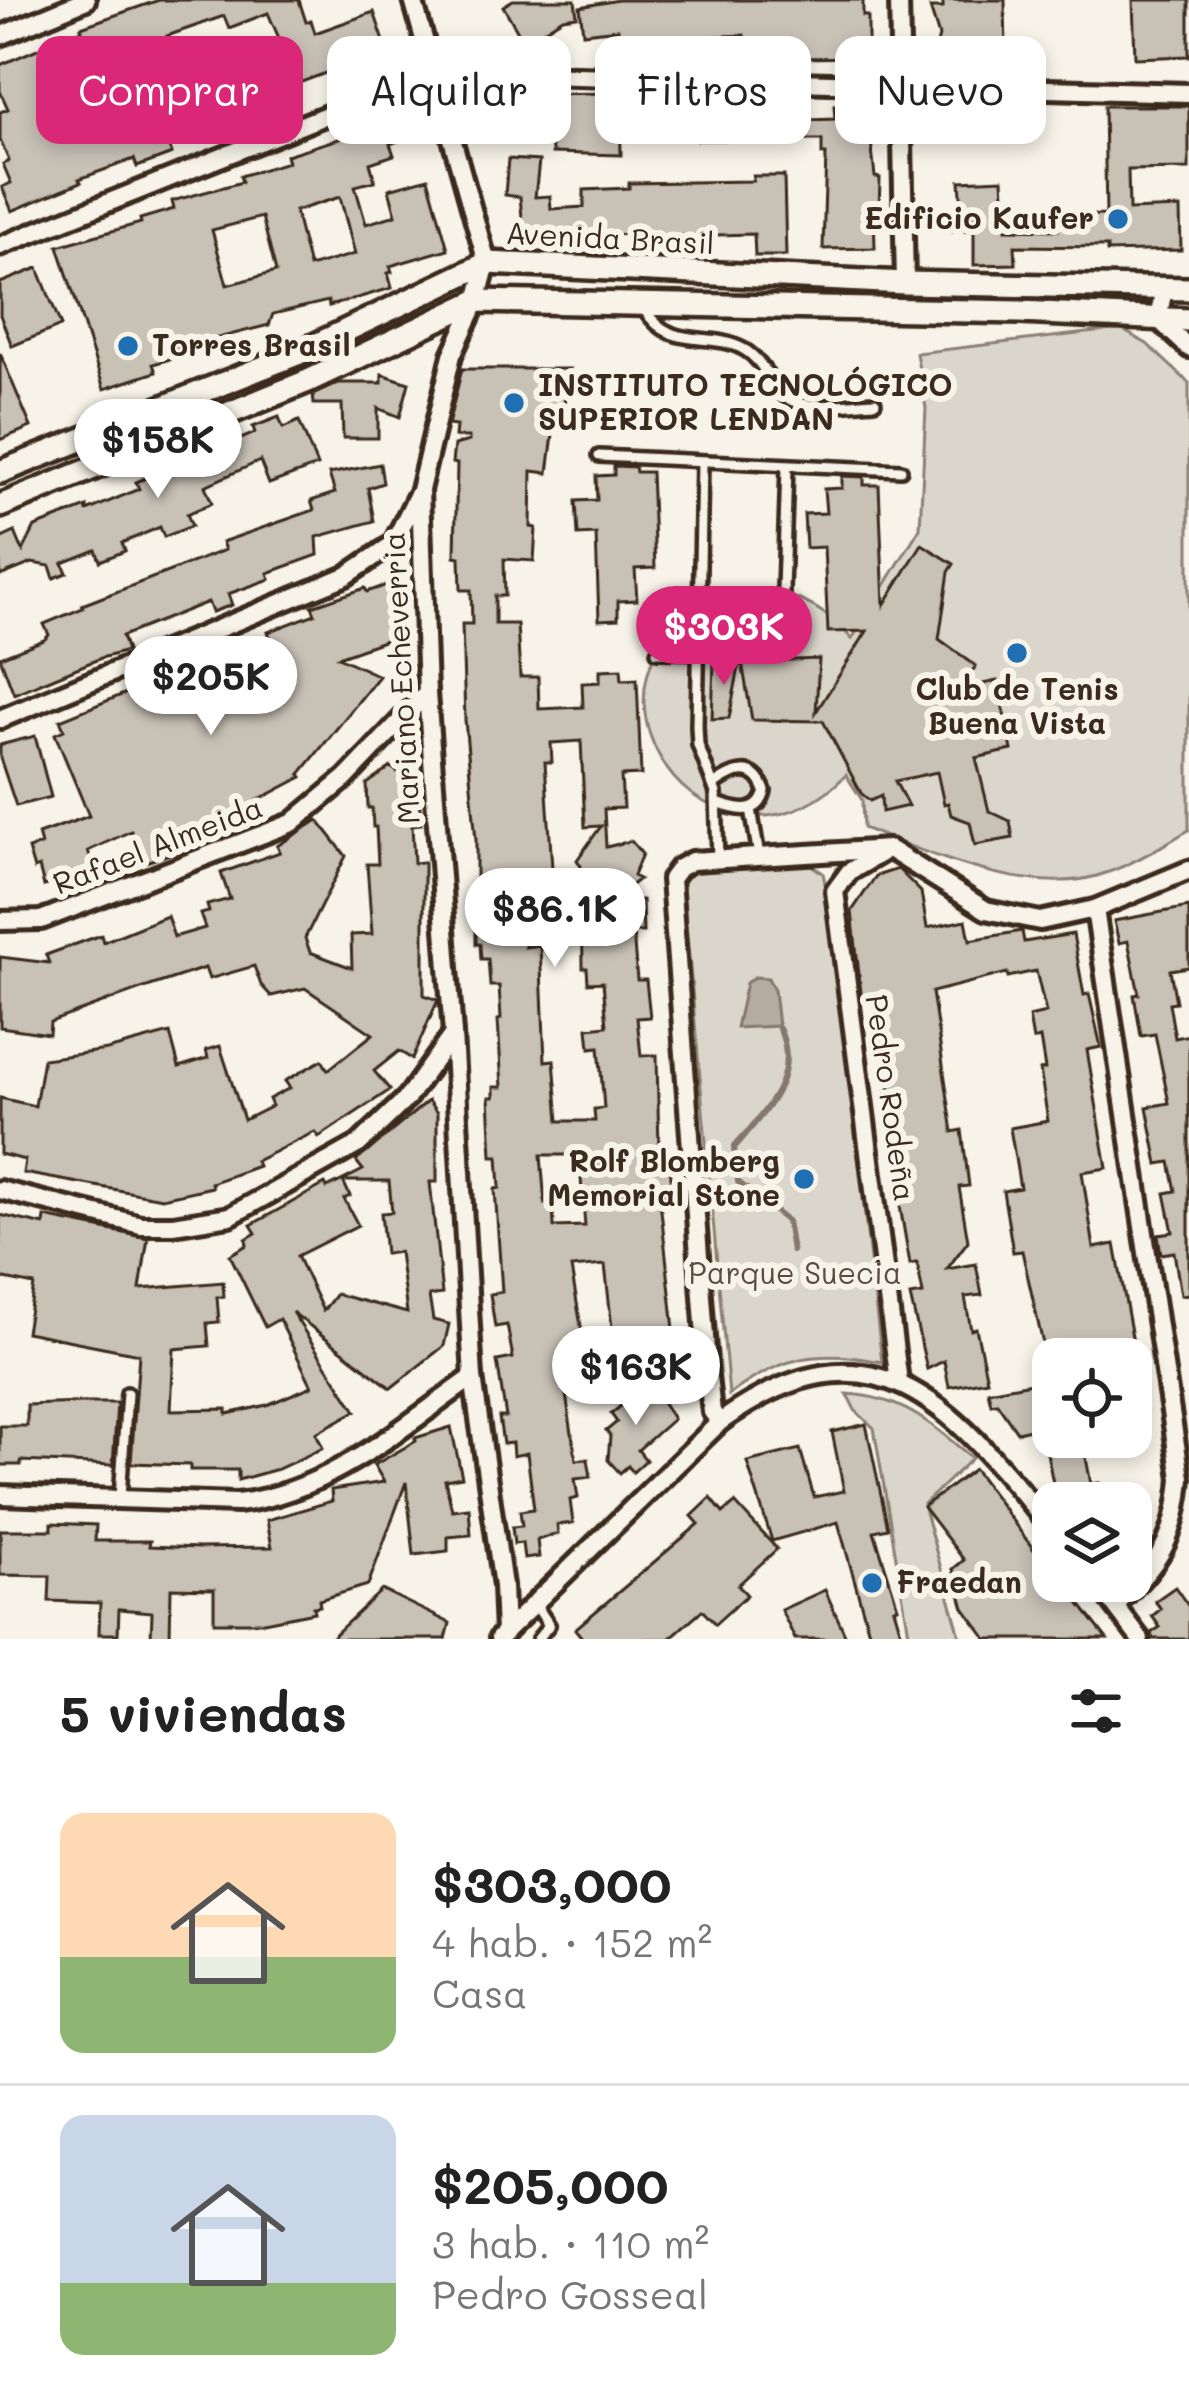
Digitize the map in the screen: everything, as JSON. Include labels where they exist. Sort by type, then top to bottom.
[{"type":"street","points":[[0,36],[86,0]]},
{"type":"street","name":"Mariano Echeverria","points":[[413,0],[424,36]]},
{"type":"street","points":[[899,0],[900,36]]},
{"type":"street","points":[[571,75],[835,81]]},
{"type":"street","points":[[1046,88],[1189,93]]},
{"type":"street","points":[[1,244],[327,115]]},
{"type":"street","name":"Mariano Echeverria","points":[[454,144],[487,263],[477,302],[452,355],[420,490],[427,693],[473,1377],[502,1586],[502,1636]]},
{"type":"street","points":[[902,144],[905,283]]},
{"type":"street","name":"Avenida Brasil","points":[[0,472],[297,354],[487,263],[905,283],[1189,289]]},
{"type":"street","points":[[1164,289],[1158,319],[1189,348]]},
{"type":"street","name":"Avenida Brasil","points":[[0,506],[308,381],[477,302],[1021,312],[1189,320]]},
{"type":"street","points":[[0,719],[346,576],[393,544],[420,490]]},
{"type":"street","name":"Rafael Almeida","points":[[0,921],[41,920],[292,823],[346,778],[427,693]]},
{"type":"street","points":[[719,1422],[710,1400],[671,880],[679,868],[692,861],[889,848],[986,910],[1040,921],[1095,909],[1189,870]]},
{"type":"street","name":"Pedro Rodeña","points":[[889,848],[849,872],[835,891],[899,1382]]},
{"type":"street","points":[[1095,909],[1180,1478],[1172,1534],[1152,1569],[1116,1605]]},
{"type":"street","points":[[0,1190],[141,1225],[230,1216],[359,1144],[406,1098],[453,1034]]},
{"type":"street","points":[[502,1636],[719,1422],[752,1399],[795,1380],[855,1375],[899,1382],[947,1411],[982,1444],[1032,1505]]},
{"type":"street","points":[[0,1495],[237,1503],[283,1495],[386,1439],[473,1377]]},
{"type":"street","points":[[502,1586],[515,1603],[535,1604]]},
{"type":"street","points":[[1114,1602],[1140,1639]]},
{"type":"lane","points":[[641,304],[665,333],[751,353],[788,399],[815,405],[875,402]]},
{"type":"lane","points":[[599,456],[901,470]]},
{"type":"lane","points":[[703,462],[698,745],[715,785],[718,859]]},
{"type":"lane","points":[[657,652],[764,652],[777,641],[782,621],[788,467]]},
{"type":"lane","points":[[715,785],[735,771],[754,774],[765,791],[763,800],[751,809],[717,803]]},
{"type":"lane","points":[[751,809],[759,856]]},
{"type":"lane","points":[[119,1498],[127,1393]]},
{"type":"lane","points":[[535,1604],[549,1624],[538,1639]]},
{"type":"green space","name":"Club de Tenis Buena Vista","points":[[1121,329],[1147,344],[1189,383],[1189,830],[1106,873],[1048,881],[983,870],[863,828],[862,800],[846,775],[808,804],[764,816],[720,809],[682,786],[661,759],[645,714],[648,673],[665,638],[694,610],[730,595],[771,592],[813,606],[852,639],[920,528],[926,408],[916,353]]},
{"type":"green space","name":"Parque Suecia","points":[[802,859],[823,873],[828,898],[882,1362],[838,1356],[801,1359],[766,1372],[729,1395],[682,880],[703,866]]},
{"type":"green space","points":[[847,1394],[900,1407],[972,1458],[923,1505],[961,1639],[910,1639],[874,1428],[855,1410]]},
{"type":"shaded area","points":[[754,977],[768,978],[774,990],[778,1026],[736,1028],[746,983]]},
{"type":"building","points":[[159,0],[299,0],[315,33],[374,12],[382,36],[327,36],[327,72],[303,81],[303,36],[278,36],[268,13],[229,28],[224,16],[167,36],[68,36]]},
{"type":"building","points":[[513,0],[575,0],[577,16],[563,18],[534,36],[520,36],[503,6]]},
{"type":"building","points":[[618,0],[863,0],[868,36],[835,36],[835,57],[811,58],[811,36],[618,36],[618,29],[583,33],[580,7]]},
{"type":"building","points":[[943,0],[1005,0],[1006,36],[939,36],[930,8],[943,8]]},
{"type":"building","points":[[1133,0],[1189,0],[1189,56],[1135,58]]},
{"type":"building","points":[[36,50],[36,144],[168,144],[172,154],[137,167],[134,159],[12,211],[2,187],[11,183],[0,140],[0,112],[8,109],[0,91],[0,65]]},
{"type":"building","points":[[595,93],[595,144],[621,144],[621,155],[552,153],[552,144],[571,144],[571,94]]},
{"type":"building","points":[[1104,106],[1189,106],[1189,169],[1128,170],[1129,210],[1180,208],[1181,250],[1107,252],[1107,247],[1015,246],[1016,264],[974,265],[974,230],[943,231],[942,210],[962,210],[960,181],[1003,179],[1006,229],[1058,230],[1058,216],[1106,215]]},
{"type":"building","points":[[835,119],[835,144],[871,144],[875,177],[880,178],[879,211],[874,211],[875,248],[823,249],[826,154],[822,154],[822,140],[811,140],[811,120]]},
{"type":"building","points":[[327,142],[390,144],[394,155],[370,163],[375,181],[355,186],[366,224],[396,215],[389,189],[428,178],[448,249],[390,266],[392,288],[329,306],[328,301],[273,314],[269,325],[210,340],[212,347],[153,364],[156,372],[104,389],[58,246],[141,223],[140,219],[174,209],[172,201],[242,182],[240,176],[288,162],[286,155]],"holes":[[[340,197],[355,254],[309,267],[295,211]],[[262,217],[276,272],[227,285],[212,230]]]},
{"type":"building","points":[[508,159],[539,161],[535,197],[550,196],[551,209],[584,207],[584,190],[629,188],[629,183],[784,176],[786,256],[755,256],[754,234],[679,236],[680,242],[631,242],[631,234],[562,237],[562,232],[524,237],[520,197],[505,195]]},
{"type":"building","points":[[38,268],[61,326],[12,346],[0,315],[0,283]]},
{"type":"building","points":[[0,353],[31,427],[0,440]]},
{"type":"building","points":[[462,369],[570,369],[560,427],[554,427],[548,473],[532,471],[534,561],[504,559],[505,596],[495,596],[495,624],[517,624],[520,677],[538,677],[539,709],[583,707],[582,683],[600,682],[600,670],[621,669],[622,680],[637,679],[641,775],[621,776],[623,808],[604,809],[606,847],[631,841],[642,854],[633,876],[639,879],[612,901],[642,900],[643,932],[633,932],[637,980],[646,980],[650,1017],[637,1018],[641,1056],[657,1055],[659,1152],[669,1152],[673,1200],[660,1201],[678,1366],[617,1373],[605,1265],[571,1268],[592,1390],[566,1394],[576,1460],[588,1459],[591,1477],[575,1479],[578,1498],[570,1500],[573,1523],[557,1525],[558,1534],[537,1540],[539,1557],[524,1559],[522,1543],[514,1544],[512,1527],[522,1526],[520,1511],[534,1509],[527,1453],[513,1456],[512,1443],[503,1444],[499,1417],[506,1417],[497,1361],[513,1358],[507,1325],[495,1327],[490,1294],[502,1292],[495,1189],[500,1188],[498,1156],[492,1156],[489,1097],[494,1097],[494,1087],[502,1087],[501,1019],[499,986],[490,986],[488,959],[481,959],[480,944],[476,944],[476,840],[462,624],[472,624],[471,590],[461,590],[460,557],[455,556],[457,464],[452,463],[454,445],[469,437],[455,437],[456,426],[448,425]],"holes":[[[581,741],[585,827],[601,826],[577,860],[581,866],[576,877],[582,885],[583,968],[587,968],[588,983],[603,982],[607,1026],[588,1028],[590,1048],[599,1047],[604,1108],[594,1109],[595,1121],[559,1121],[554,1060],[545,1061],[540,945],[525,947],[525,884],[553,883],[545,762],[552,762],[551,743]],[[541,1155],[579,1155],[585,1226],[554,1227],[553,1203],[545,1204]]]},
{"type":"building","points":[[382,374],[409,383],[400,417],[378,408],[378,438],[343,438],[342,404],[314,404],[313,395],[339,383],[382,383]]},
{"type":"building","points":[[279,417],[283,428],[299,421],[317,466],[269,484],[260,461],[205,486],[212,503],[187,514],[192,526],[164,537],[160,527],[122,543],[125,551],[100,561],[96,550],[63,563],[67,573],[54,578],[50,566],[32,563],[0,576],[0,539],[15,532],[23,551],[35,527],[139,489],[136,482],[181,463],[183,468],[215,455],[213,451],[255,433],[253,427]]},
{"type":"building","points":[[380,464],[383,483],[368,488],[374,521],[317,537],[318,555],[228,594],[232,605],[212,612],[208,602],[122,636],[127,651],[14,694],[0,657],[44,640],[49,635],[44,624],[225,550],[222,542],[314,510],[311,501],[335,493],[329,474]]},
{"type":"building","points":[[614,466],[651,472],[655,568],[635,569],[637,600],[618,601],[618,619],[599,620],[596,534],[578,535],[576,501],[597,500],[596,476],[614,475]]},
{"type":"building","points":[[842,476],[864,477],[864,485],[879,485],[884,605],[922,544],[954,564],[939,639],[976,666],[959,689],[997,681],[1012,750],[976,758],[989,811],[1010,821],[1013,838],[975,845],[970,822],[951,815],[948,803],[944,804],[937,772],[895,781],[908,806],[882,812],[881,796],[870,801],[861,793],[823,721],[752,720],[742,662],[819,659],[816,712],[867,631],[828,632],[824,547],[806,548],[804,514],[826,513],[824,489],[842,488]]},
{"type":"building","points":[[387,585],[397,636],[338,657],[379,676],[302,777],[215,823],[220,837],[143,863],[131,831],[88,851],[99,881],[79,888],[71,878],[44,886],[28,849],[41,845],[38,834],[89,816],[55,734],[64,730],[60,720],[210,654],[216,668],[268,656],[263,644],[272,641],[268,632],[315,614],[312,606]]},
{"type":"building","points":[[714,662],[740,662],[729,718],[712,719]]},
{"type":"building","points":[[35,736],[51,797],[16,806],[0,745]]},
{"type":"building","points":[[391,767],[404,777],[418,776],[421,824],[412,825],[414,863],[424,862],[424,995],[438,1000],[412,1059],[399,1051],[374,1071],[390,1090],[319,1137],[315,1132],[256,1161],[258,1166],[211,1183],[212,1187],[162,1198],[23,1173],[25,1160],[0,1154],[0,1098],[35,1106],[43,1059],[107,1050],[170,1033],[179,1067],[208,1058],[206,1050],[220,1046],[244,1120],[272,1106],[269,1099],[290,1088],[285,1081],[322,1060],[328,1070],[373,1034],[305,988],[271,996],[254,966],[209,979],[205,968],[138,990],[50,1022],[49,1034],[0,1027],[0,957],[49,963],[46,955],[101,935],[103,942],[167,916],[174,937],[205,928],[200,914],[209,912],[207,905],[230,899],[221,873],[280,852],[277,846],[318,820],[346,856],[305,938],[310,952],[352,968],[351,935],[372,934],[367,864],[378,864],[367,784]]},
{"type":"building","points":[[898,869],[921,892],[927,928],[966,920],[970,940],[1022,931],[1024,942],[1073,934],[1084,995],[1089,994],[1101,1047],[1087,1050],[1107,1168],[1082,1172],[1094,1248],[1115,1244],[1132,1338],[1042,1338],[1022,1251],[1013,1252],[1003,1191],[1020,1188],[1010,1128],[1048,1121],[1040,1038],[1033,1040],[1029,1017],[1046,1013],[1036,971],[1008,977],[1007,973],[932,992],[953,1132],[962,1130],[969,1186],[959,1187],[968,1241],[947,1269],[976,1264],[982,1295],[965,1297],[987,1380],[949,1387],[944,1361],[927,1369],[910,1296],[923,1294],[917,1263],[910,1264],[901,1212],[886,1091],[890,1090],[874,1000],[862,1002],[852,911],[876,876]]},
{"type":"building","points":[[1189,907],[1189,967],[1170,970],[1176,1002],[1169,1003],[1175,1038],[1189,1035],[1189,1294],[1181,1295],[1174,1252],[1161,1254],[1158,1234],[1173,1232],[1165,1193],[1176,1191],[1170,1162],[1158,1164],[1147,1107],[1169,1103],[1155,1034],[1141,1036],[1134,995],[1139,994],[1128,941],[1119,943],[1114,921]]},
{"type":"building","points":[[428,1101],[437,1113],[437,1182],[430,1182],[442,1294],[429,1296],[433,1320],[449,1324],[444,1346],[391,1388],[292,1312],[356,1411],[316,1433],[323,1448],[278,1469],[238,1480],[238,1470],[131,1463],[139,1354],[26,1332],[34,1285],[0,1278],[0,1215],[44,1225],[45,1217],[148,1238],[140,1289],[223,1282],[224,1297],[217,1297],[219,1322],[207,1323],[209,1346],[174,1349],[171,1410],[227,1409],[227,1414],[267,1405],[312,1386],[279,1319],[265,1327],[230,1255],[256,1233],[251,1225],[325,1184],[327,1188],[363,1170],[356,1161]],"holes":[[[343,1181],[389,1181],[392,1212],[381,1213],[385,1254],[399,1252],[407,1313],[336,1294],[323,1311],[297,1256],[358,1225],[344,1199],[350,1196]]]},
{"type":"building","points":[[650,1382],[673,1419],[638,1450],[646,1460],[633,1472],[628,1466],[620,1473],[608,1460],[610,1436],[606,1431],[617,1422],[611,1414]]},
{"type":"building","points":[[1031,1383],[1032,1429],[1017,1432],[997,1403],[991,1404],[988,1391]]},
{"type":"building","points":[[117,1403],[113,1465],[21,1461],[21,1465],[0,1465],[0,1426],[27,1426],[27,1405]]},
{"type":"building","points":[[866,1424],[888,1528],[874,1531],[903,1639],[871,1639],[838,1522],[772,1541],[747,1462],[800,1449],[814,1497],[844,1491],[832,1432]]},
{"type":"building","points":[[451,1427],[462,1477],[445,1480],[452,1510],[469,1508],[471,1535],[448,1537],[448,1551],[414,1555],[406,1482],[368,1585],[319,1600],[314,1612],[264,1622],[214,1622],[214,1589],[171,1588],[170,1639],[151,1639],[152,1612],[119,1609],[118,1634],[99,1634],[100,1603],[49,1601],[50,1576],[0,1575],[0,1530],[52,1530],[52,1523],[96,1525],[95,1541],[272,1547],[267,1520],[332,1501],[331,1490],[384,1482],[374,1465],[415,1438]]},
{"type":"building","points":[[1048,1458],[1086,1458],[1091,1482],[1053,1482]]},
{"type":"building","points":[[974,1469],[1032,1547],[1032,1602],[1078,1602],[1107,1639],[987,1639],[964,1608],[953,1569],[964,1560],[923,1507]]},
{"type":"building","points":[[711,1498],[723,1513],[735,1503],[777,1549],[738,1585],[747,1595],[715,1624],[702,1610],[669,1639],[583,1639],[575,1629],[699,1524],[692,1516]]},
{"type":"building","points":[[1175,1587],[1189,1607],[1189,1639],[1153,1639],[1151,1633],[1160,1627],[1152,1616],[1161,1609],[1155,1601]]},
{"type":"building","points":[[382,1590],[450,1623],[446,1639],[330,1639]]},
{"type":"building","points":[[825,1590],[847,1639],[795,1639],[781,1610]]},
{"type":"waterway","points":[[778,1026],[785,1044],[783,1077],[768,1106],[734,1148],[738,1182],[787,1221],[792,1251]]},
{"type":"place","name":"Edificio Kaufer","points":[[1118,219]]},
{"type":"place","name":"Torres Brasil","points":[[128,346]]},
{"type":"place","name":"INSTITUTO TECNOLÓGICO SUPERIOR LENDAN","points":[[514,403]]},
{"type":"place","name":"Club de Tenis Buena Vista","points":[[1017,653]]},
{"type":"place","name":"Rolf Blomberg Memorial Stone","points":[[804,1179]]},
{"type":"place","name":"Fraedan","points":[[872,1583]]}]
